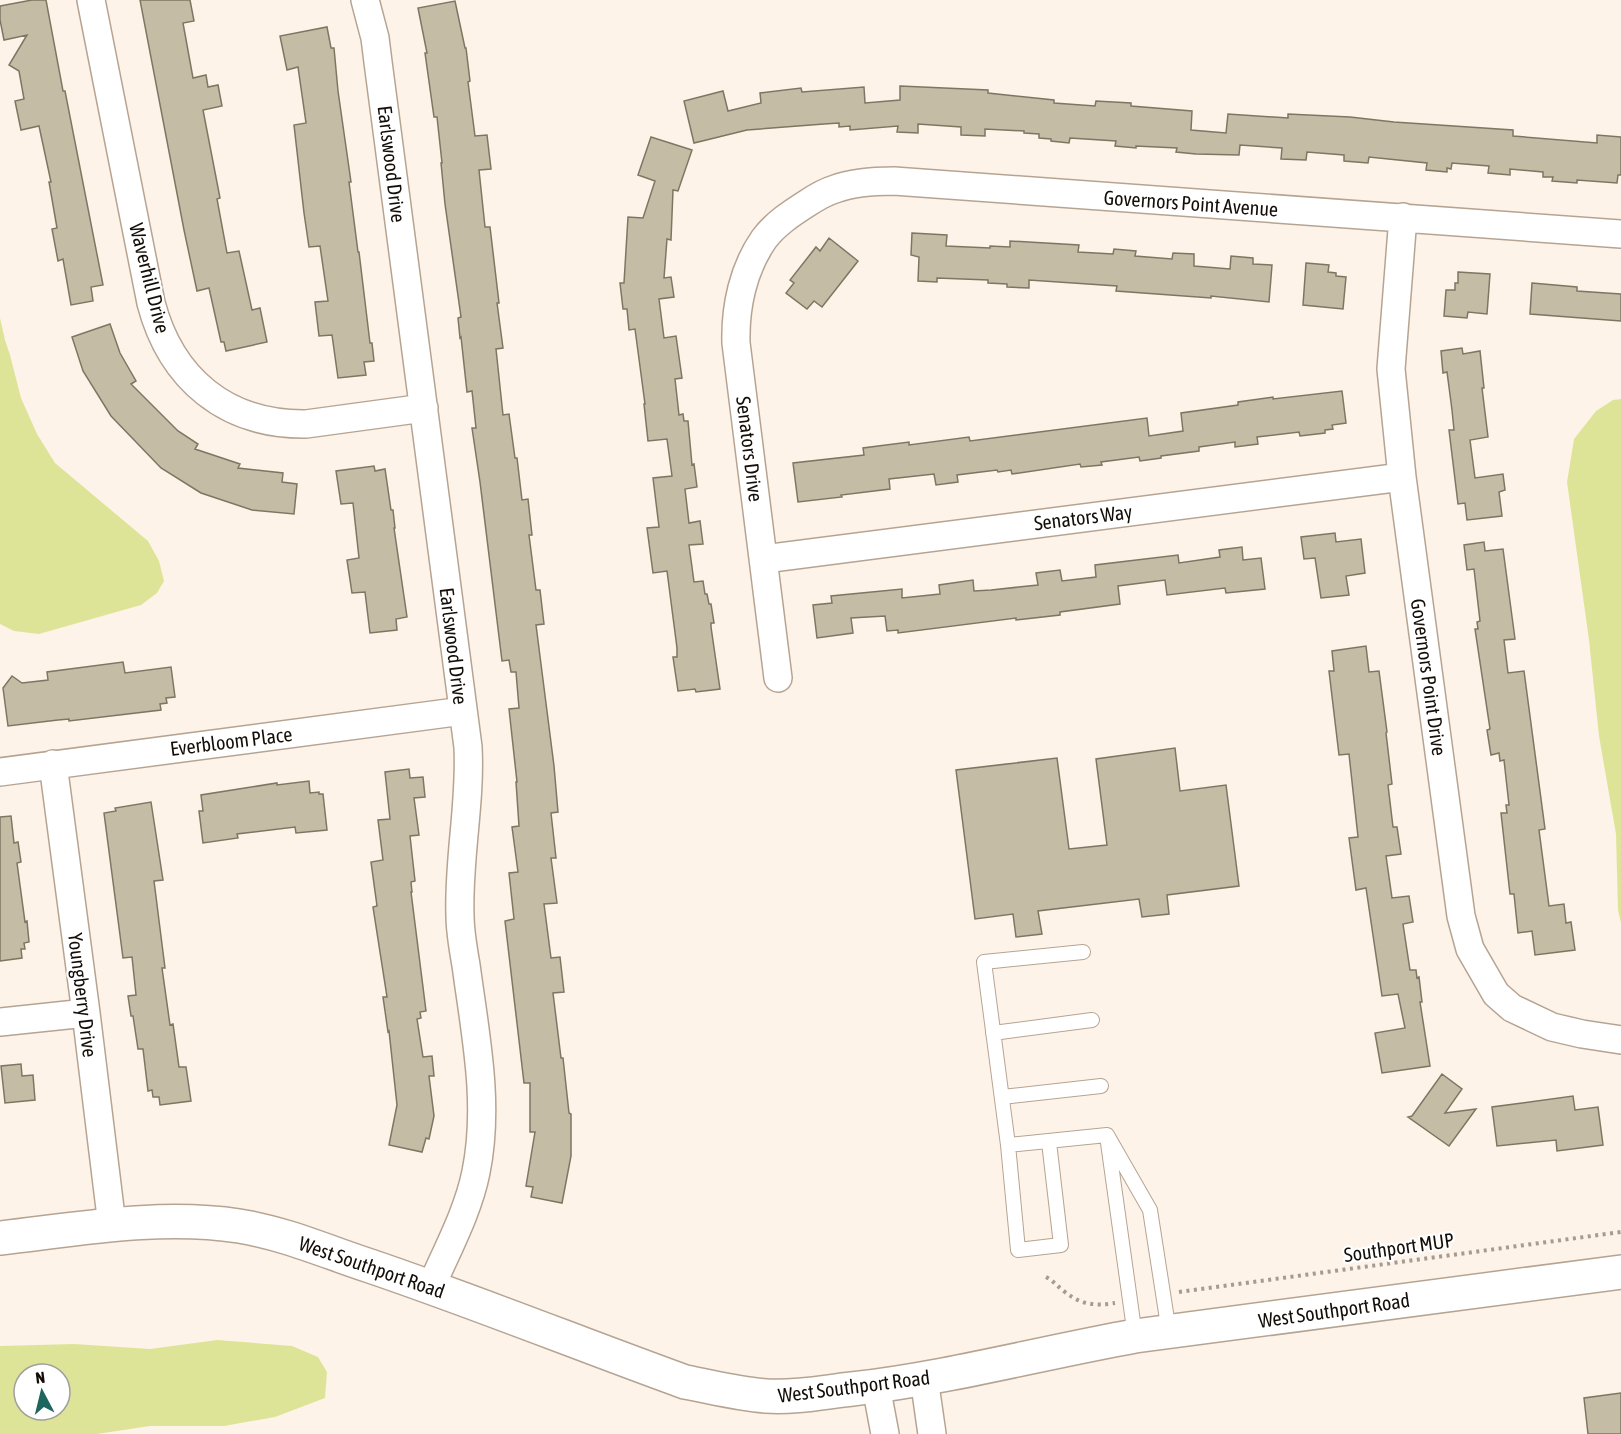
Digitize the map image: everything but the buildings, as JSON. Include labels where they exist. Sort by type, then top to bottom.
[{"type":"main road","name":"West Southport Road","points":[[0,1238],[158,1221],[240,1226],[283,1237],[431,1287],[685,1382],[767,1396],[796,1396],[876,1386],[985,1368],[1135,1336],[1621,1272]]},
{"type":"street","name":"Waverhill Drive","points":[[91,0],[153,310],[160,333],[172,355],[187,375],[206,392],[233,409],[269,421],[289,424],[306,424],[424,408]]},
{"type":"street","name":"Earlswood Drive","points":[[365,0],[377,49],[468,747],[469,777],[460,891],[460,922],[481,1082],[482,1125],[474,1182],[465,1209],[431,1287]]},
{"type":"street","name":"Governors Point Avenue","points":[[774,229],[793,212],[834,189],[852,184],[894,181],[1621,234]]},
{"type":"street","name":"Governors Point Drive","points":[[1403,217],[1391,369],[1402,477],[1461,916],[1470,949],[1496,994],[1512,1008],[1552,1027],[1621,1040]]},
{"type":"street","name":"Senators Drive","points":[[774,229],[765,239],[746,275],[737,307],[736,344],[778,678]]},
{"type":"street","name":"Senators Way","points":[[764,559],[1402,477]]},
{"type":"street","name":"Everbloom Place","points":[[0,772],[463,711]]},
{"type":"street","name":"Youngberry Drive","points":[[53,764],[112,1225]]},
{"type":"street","points":[[0,1022],[86,1013]]},
{"type":"street","points":[[924,1378],[932,1434]]},
{"type":"street","points":[[876,1386],[885,1434]]},
{"type":"lane","points":[[1049,1142],[1061,1245],[1018,1250],[1008,1145],[984,962],[1083,952]]},
{"type":"lane","points":[[993,1033],[1092,1020]]},
{"type":"lane","points":[[1002,1097],[1101,1086]]},
{"type":"lane","points":[[1008,1145],[1107,1135]]},
{"type":"lane","points":[[1107,1135],[1150,1210],[1169,1332]]},
{"type":"lane","points":[[1107,1135],[1135,1336]]},
{"type":"path","name":"Southport MUP","points":[[1181,1292],[1621,1232]]},
{"type":"path","points":[[1046,1277],[1055,1282],[1064,1292],[1091,1305],[1110,1303]]},
{"type":"shaded area","points":[[0,318],[21,398],[37,434],[55,463],[148,541],[159,561],[164,581],[157,593],[141,605],[39,634],[14,631],[0,624]]},
{"type":"shaded area","points":[[1621,399],[1621,923],[1618,910],[1616,834],[1599,736],[1589,640],[1567,482],[1574,439],[1596,411],[1613,400]]},
{"type":"shaded area","points":[[217,1340],[292,1346],[318,1357],[327,1372],[325,1398],[275,1417],[224,1426],[150,1426],[97,1434],[0,1434],[0,1346],[74,1344],[150,1349]]}]
